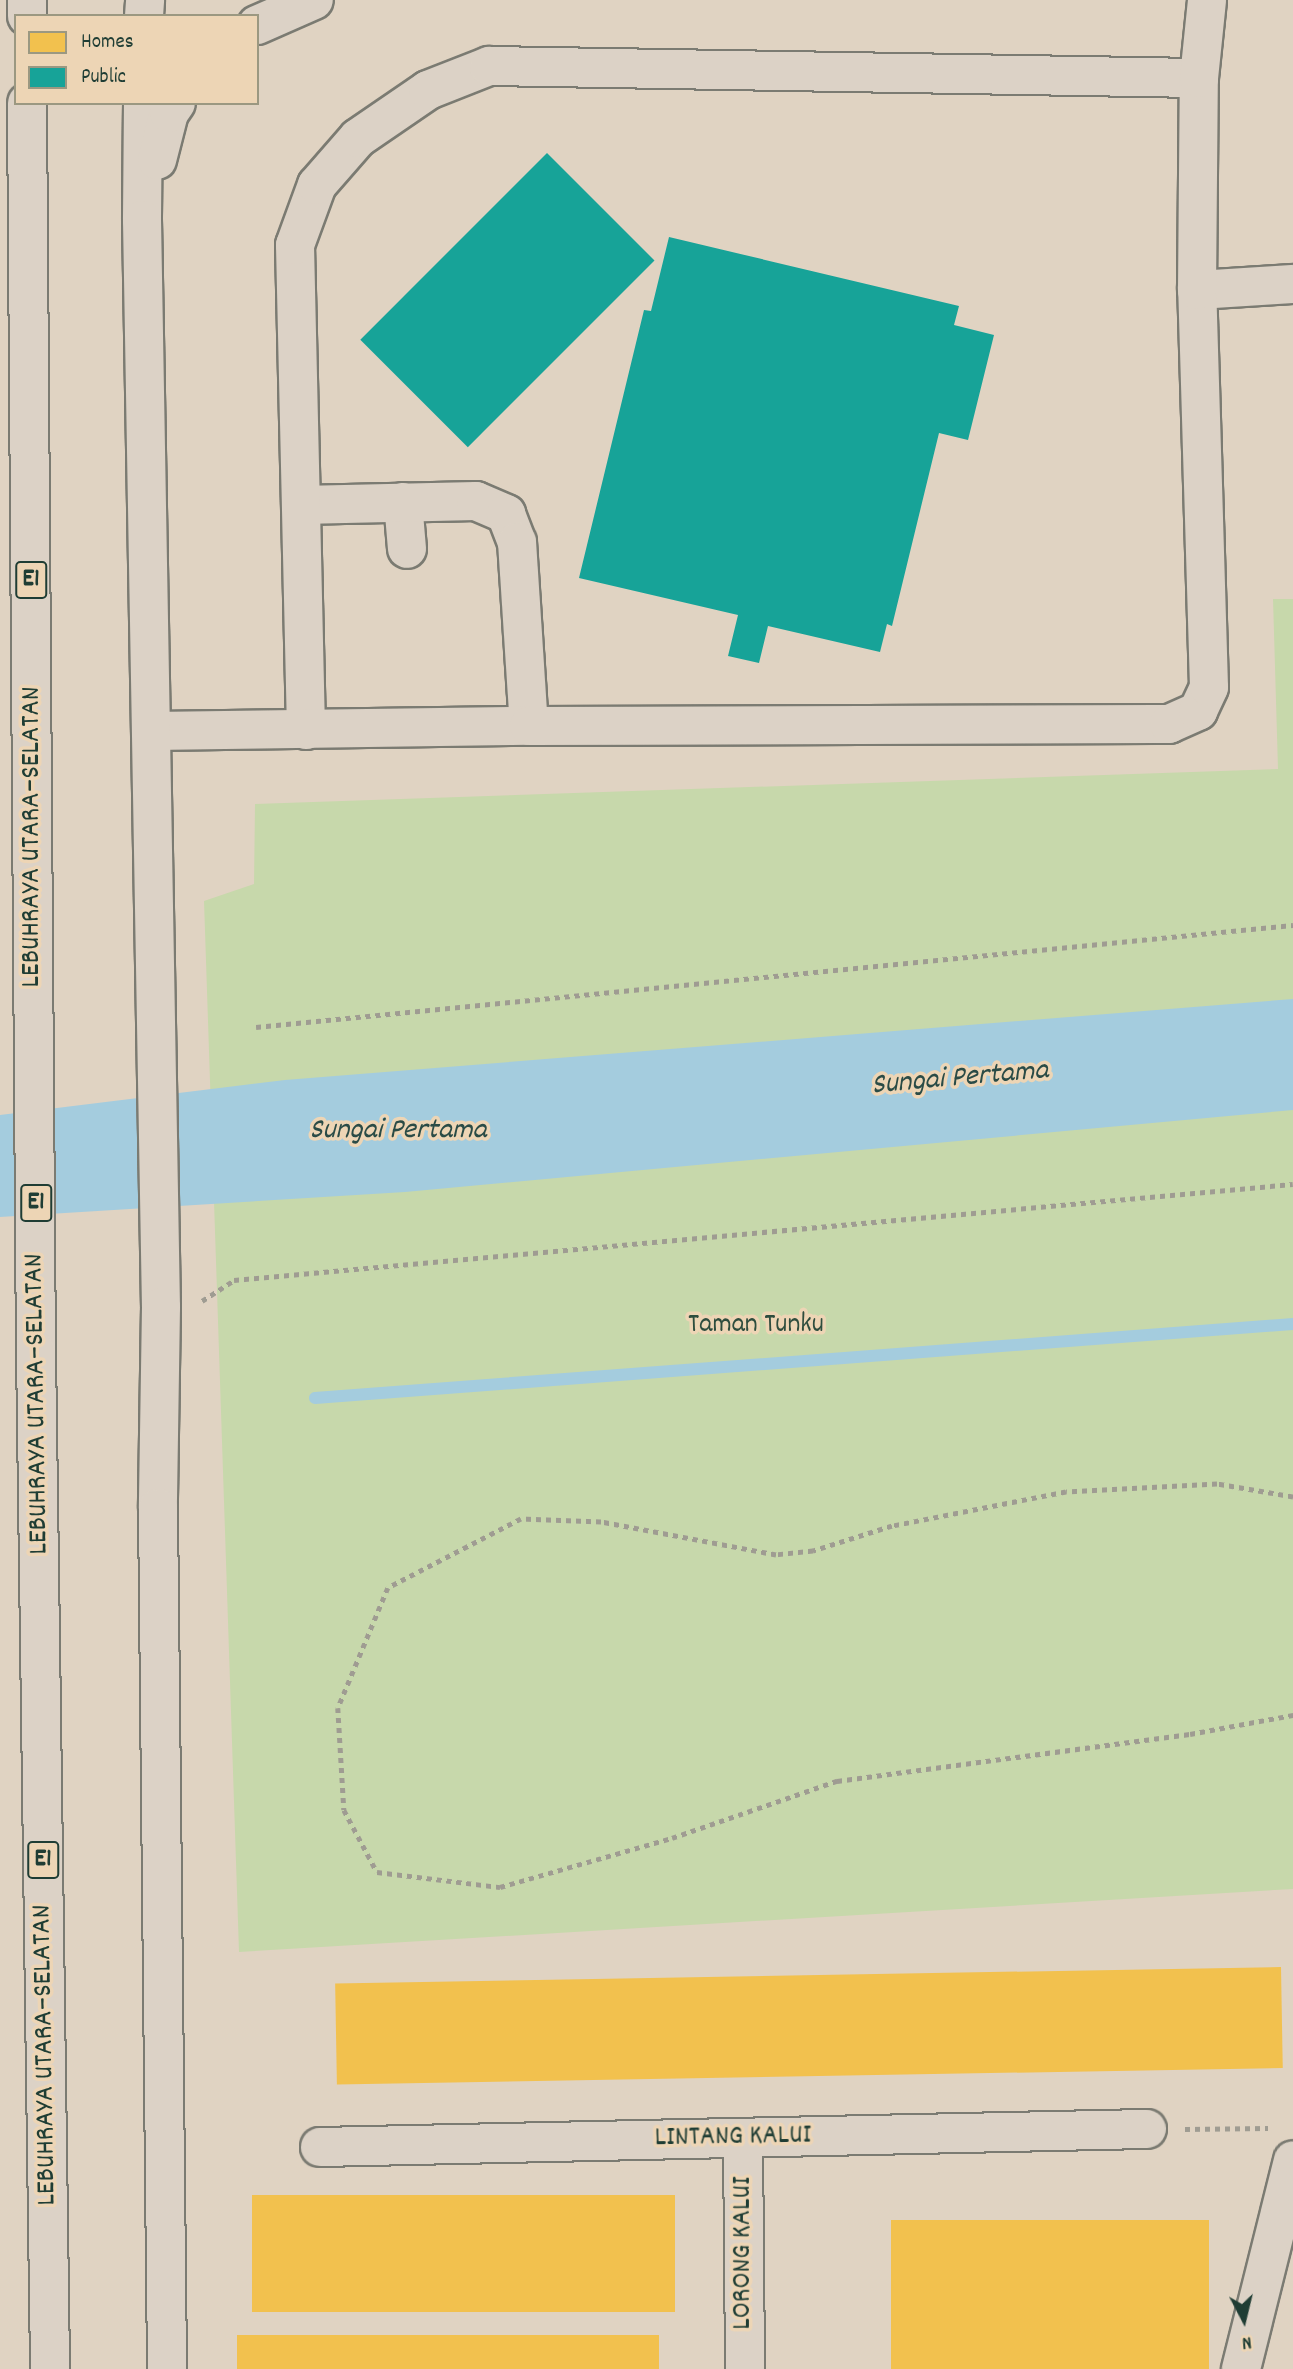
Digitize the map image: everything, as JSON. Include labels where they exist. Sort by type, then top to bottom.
[{"type":"main road","points":[[259,24],[314,0]]},
{"type":"main road","points":[[153,731],[529,726],[1169,724],[1198,711],[1209,687],[1197,290],[1199,78],[1207,0]]},
{"type":"main road","points":[[306,730],[295,245],[317,185],[358,138],[428,90],[489,66],[1199,78]]},
{"type":"main road","name":"LEBUHRAYA UTARA–SELATAN","points":[[27,105],[36,1350],[50,2369]]},
{"type":"main road","points":[[143,105],[142,220],[161,1307],[158,1508],[167,2369]]},
{"type":"main road","points":[[142,220],[169,113],[175,105]]},
{"type":"main road","points":[[1197,290],[1293,284]]},
{"type":"main road","points":[[300,505],[476,501],[506,514],[517,541],[529,726]]},
{"type":"main road","points":[[403,502],[407,550]]},
{"type":"main road","name":"LINTANG KALUI","points":[[320,2147],[1147,2129]]},
{"type":"main road","name":"LORONG KALUI","points":[[743,2138],[745,2369]]},
{"type":"main road","points":[[1241,2369],[1286,2144]]},
{"type":"path","points":[[256,1027],[1293,925]]},
{"type":"path","points":[[199,1303],[234,1280],[1293,1184]]},
{"type":"path","points":[[1293,1497],[1217,1484],[1066,1492],[892,1526],[813,1552],[776,1555],[601,1522],[522,1519],[388,1588],[338,1708],[344,1811],[377,1872],[500,1887],[672,1838],[837,1781],[1190,1734],[1293,1715]]},
{"type":"path","points":[[1147,2129],[1286,2144]]},
{"type":"green space","name":"Taman Tunku","points":[[1273,599],[1293,599],[1293,1889],[239,1952],[204,901],[254,884],[255,804],[1278,769]]},
{"type":"water","name":"Sungai Pertama","points":[[1293,999],[1293,1110],[405,1192],[0,1217],[0,1115],[285,1080]]},
{"type":"building: Homes","points":[[1281,1967],[1283,2068],[337,2084],[335,1984]]},
{"type":"building: Homes","points":[[252,2195],[675,2195],[675,2312],[252,2312]]},
{"type":"building: Homes","points":[[891,2220],[1209,2220],[1209,2369],[891,2369]]},
{"type":"building: Homes","points":[[237,2335],[659,2335],[659,2369],[237,2369]]},
{"type":"building: Public","points":[[547,153],[654,260],[468,447],[360,340]]},
{"type":"building: Public","points":[[669,237],[959,306],[954,325],[994,335],[968,440],[939,433],[892,626],[887,624],[880,652],[768,626],[759,663],[728,656],[738,615],[579,578],[644,310],[651,311]]},
{"type":"waterway","points":[[315,1398],[1293,1324]]}]
